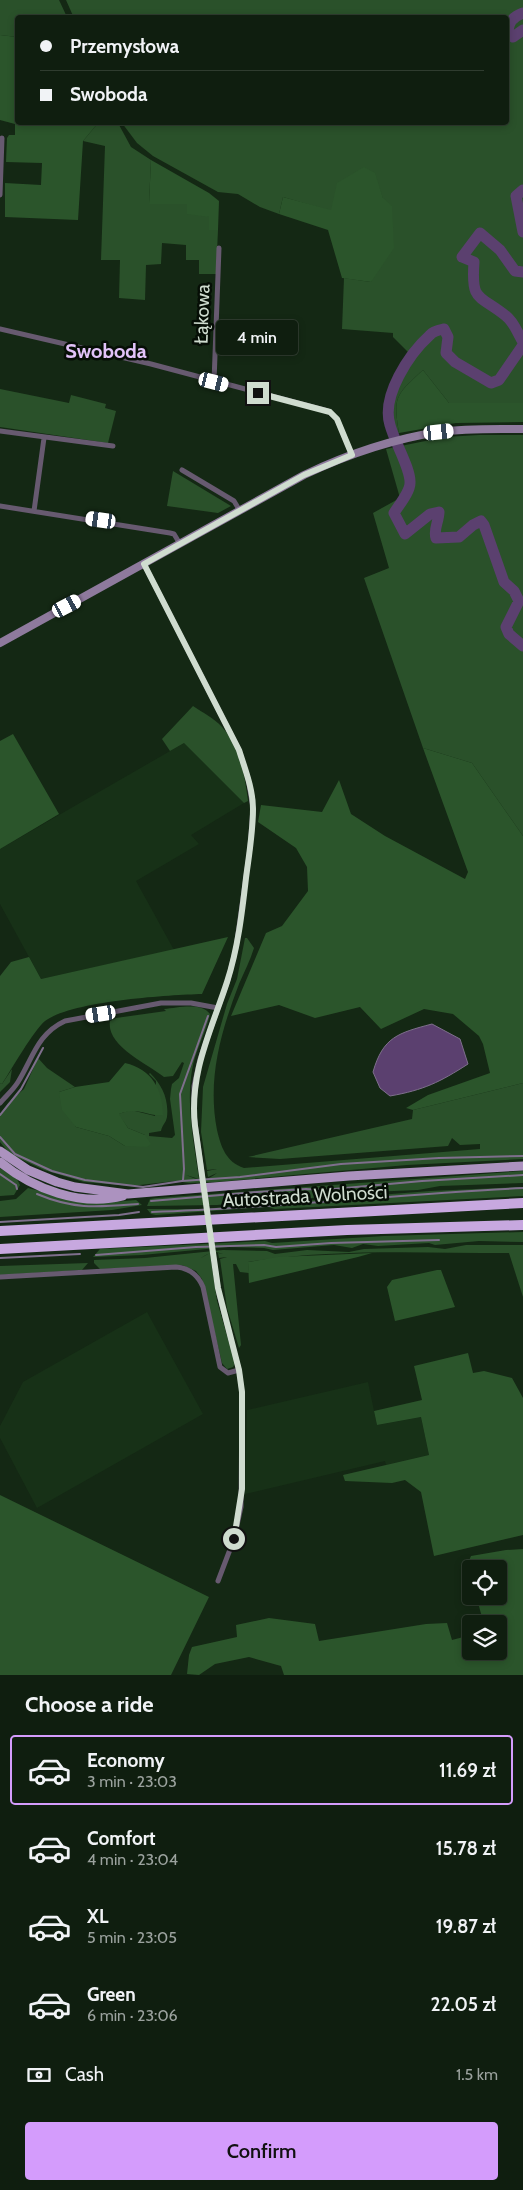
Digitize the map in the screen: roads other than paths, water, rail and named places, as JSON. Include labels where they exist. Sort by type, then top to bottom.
[{"type":"highway","name":"Autostrada Wolności","points":[[0,1231],[523,1203]]},
{"type":"highway","name":"Autostrada Wolności","points":[[0,1249],[347,1230],[523,1225]]},
{"type":"main road","points":[[0,643],[304,475],[352,455],[410,438],[460,430],[523,429]]},
{"type":"main road","points":[[0,1151],[28,1170],[57,1182],[75,1187],[128,1194]]},
{"type":"main road","points":[[0,1162],[42,1188],[71,1196],[98,1200],[128,1194],[349,1176],[523,1166]]},
{"type":"street","points":[[0,194],[2,138]]},
{"type":"street","name":"Łąkowa","points":[[214,382],[219,248]]},
{"type":"street","points":[[0,329],[151,364],[330,412],[337,419],[352,455]]},
{"type":"street","points":[[0,431],[113,446]]},
{"type":"street","points":[[34,511],[44,438]]},
{"type":"street","points":[[182,470],[234,501],[240,511]]},
{"type":"street","points":[[0,506],[170,533],[174,534],[180,544]]},
{"type":"street","points":[[144,564],[239,750],[250,788],[253,808],[240,927],[232,968],[200,1058],[194,1086],[194,1116],[213,1253],[223,1313],[239,1370],[242,1392],[241,1507],[234,1539],[218,1581]]},
{"type":"street","points":[[0,1103],[18,1082],[43,1036],[53,1027],[64,1021],[162,1003],[191,1003],[218,1008]]},
{"type":"street","points":[[0,1097],[7,1094]]},
{"type":"street","points":[[0,1277],[171,1267],[187,1269],[197,1277],[203,1288],[220,1367],[224,1372],[228,1373],[239,1370]]},
{"type":"waterway","points":[[509,27],[511,21],[516,16],[523,13]]},
{"type":"waterway","points":[[509,35],[513,37],[523,30]]},
{"type":"waterway","points":[[523,190],[516,196],[523,232]]},
{"type":"waterway","points":[[523,272],[515,271],[500,250],[480,233],[462,257],[474,262],[474,285],[479,296],[509,319],[523,342]]},
{"type":"waterway","points":[[523,345],[499,380],[491,383],[455,362],[446,353],[448,337],[444,329],[434,332],[414,353],[399,376],[393,389],[388,414],[392,432],[410,477],[408,490],[394,513],[405,534],[430,514],[439,512],[435,532],[436,538],[459,537],[481,521],[504,582],[514,591],[519,601],[506,627],[509,634],[523,646]]},
{"type":"waterway","points":[[183,1180],[180,1094],[208,1016]]},
{"type":"waterway","points":[[0,1115],[21,1089],[43,1048]]},
{"type":"waterway","points":[[0,1137],[15,1154],[52,1171],[85,1180],[143,1187],[341,1164],[439,1158],[523,1156]]},
{"type":"waterway","points":[[0,1174],[16,1185],[17,1189]]},
{"type":"waterway","points":[[151,1201],[257,1192],[306,1189],[323,1190],[422,1181],[523,1175]]},
{"type":"waterway","points":[[152,1212],[523,1188]]},
{"type":"waterway","points":[[37,1194],[75,1205],[138,1204]]},
{"type":"waterway","points":[[0,1222],[119,1215],[139,1212]]},
{"type":"waterway","points":[[96,1255],[196,1247],[264,1245],[276,1247],[331,1243],[439,1240]]},
{"type":"waterway","points":[[0,1258],[80,1254]]},
{"type":"district","name":"Swoboda","points":[[106,351]]}]
